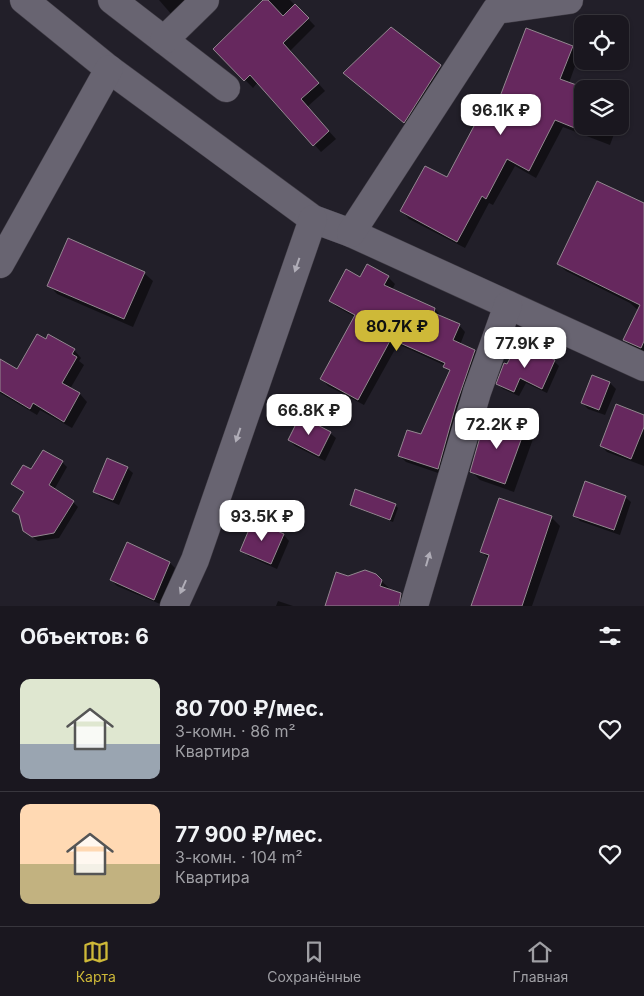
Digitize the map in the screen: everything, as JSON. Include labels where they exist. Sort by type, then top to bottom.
[{"type":"lane","points":[[24,0],[109,69],[313,219],[350,233],[644,367]]},
{"type":"lane","points":[[112,0],[226,88]]},
{"type":"lane","points":[[164,40],[204,0]]},
{"type":"lane","points":[[350,233],[494,5],[569,0]]},
{"type":"lane","points":[[0,264],[109,69]]},
{"type":"lane","points":[[0,225],[24,183]]},
{"type":"lane","points":[[174,606],[195,560],[313,219]]},
{"type":"lane","points":[[414,606],[478,392],[508,305]]},
{"type":"building","points":[[263,0],[268,0],[283,16],[295,4],[309,18],[283,43],[319,83],[301,99],[329,131],[313,146],[250,75],[244,81],[213,49]]},
{"type":"building","points":[[391,27],[441,65],[404,123],[343,73]]},
{"type":"building","points":[[526,28],[573,46],[560,79],[574,84],[574,128],[555,120],[529,171],[507,159],[486,199],[482,196],[457,242],[400,211],[425,166],[447,177],[483,109],[493,115]]},
{"type":"building","points":[[597,181],[644,203],[644,341],[641,348],[623,340],[640,305],[557,264]]},
{"type":"building","points":[[68,238],[145,272],[124,319],[47,286]]},
{"type":"building","points":[[367,264],[389,276],[384,285],[435,308],[434,313],[460,324],[453,340],[475,350],[456,405],[438,469],[398,456],[407,430],[421,434],[450,370],[443,367],[445,363],[391,339],[358,400],[320,379],[355,315],[329,301],[346,269],[360,277]]},
{"type":"building","points":[[37,334],[46,339],[48,334],[75,349],[72,354],[77,357],[62,383],[80,393],[64,422],[33,403],[30,409],[0,391],[0,359],[17,369]]},
{"type":"building","points":[[518,343],[555,360],[542,389],[520,378],[514,392],[496,384],[504,363],[507,364]]},
{"type":"building","points":[[592,375],[610,382],[599,410],[581,403]]},
{"type":"building","points":[[616,404],[644,415],[644,427],[631,459],[600,446]]},
{"type":"building","points":[[300,416],[331,432],[319,456],[288,440]]},
{"type":"building","points":[[486,416],[525,429],[505,484],[470,472]]},
{"type":"building","points":[[43,450],[63,461],[49,485],[74,501],[54,533],[32,537],[23,531],[19,515],[12,511],[24,492],[11,484],[23,465],[31,469]]},
{"type":"building","points":[[107,458],[128,467],[113,500],[93,492]]},
{"type":"building","points":[[585,481],[626,496],[614,530],[573,516]]},
{"type":"building","points":[[355,489],[396,504],[390,520],[350,505]]},
{"type":"building","points":[[499,498],[552,516],[522,606],[471,606],[489,555],[480,552]]},
{"type":"building","points":[[253,520],[284,534],[271,564],[240,551]]},
{"type":"building","points":[[127,542],[170,562],[154,600],[110,580]]},
{"type":"building","points":[[365,570],[376,574],[382,580],[380,586],[401,593],[399,606],[325,606],[336,572],[348,576]]}]
